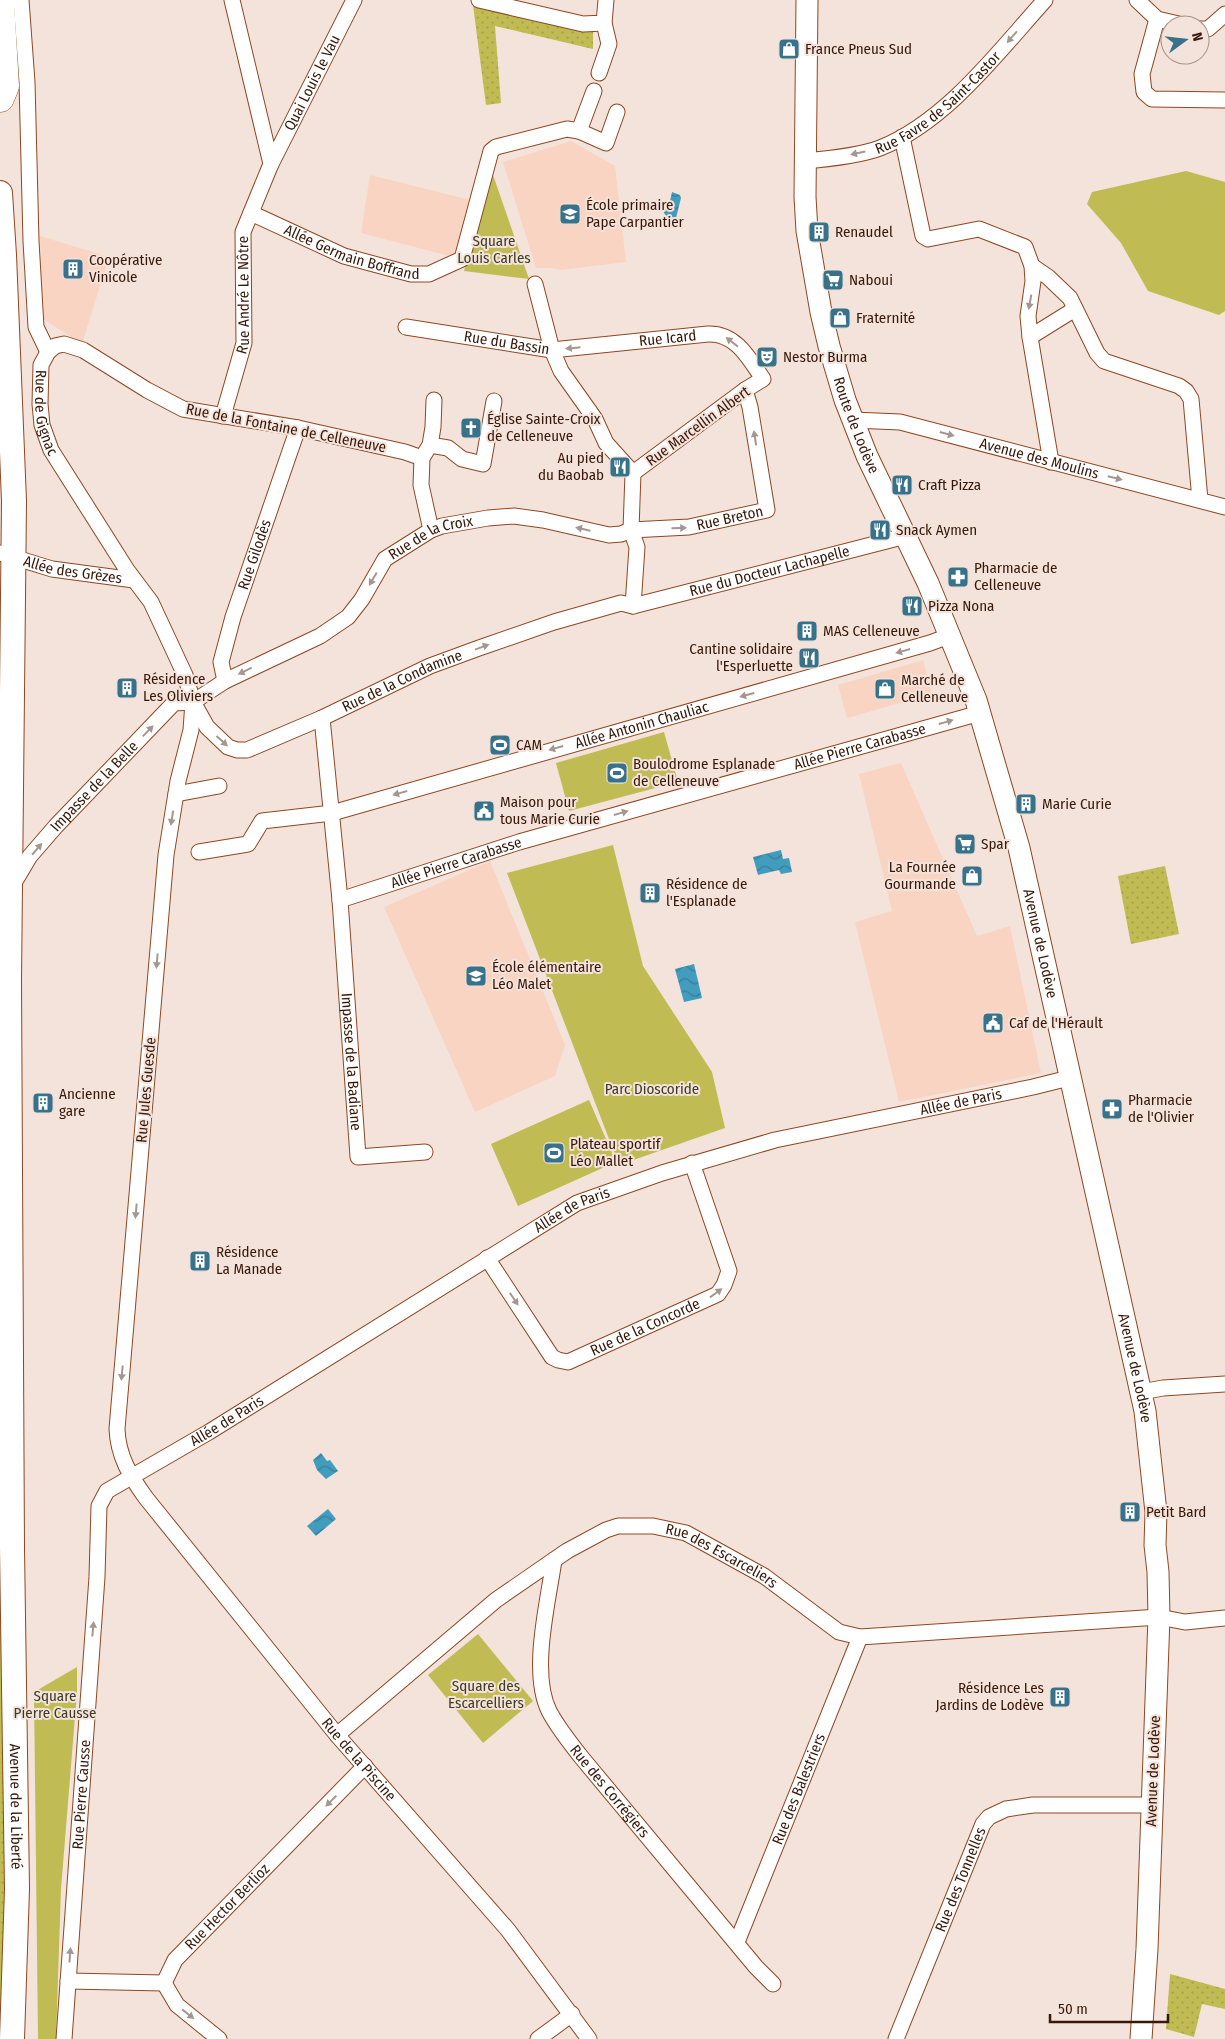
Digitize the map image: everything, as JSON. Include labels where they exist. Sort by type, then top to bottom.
[{"type":"highway","points":[[0,2],[5,86],[0,98]]},
{"type":"main road","name":"Avenue de la Liberté","points":[[0,193],[14,501],[7,556],[12,1548],[17,1889],[12,2039]]},
{"type":"main road","name":"Avenue de la Liberté","points":[[17,1889],[24,1959],[24,2039]]},
{"type":"street","name":"Rue de Gignac","points":[[22,0],[36,327],[48,352],[41,365],[40,404],[42,425],[51,450],[67,478],[134,580],[151,602],[185,675],[193,702]]},
{"type":"street","points":[[232,0],[271,164]]},
{"type":"street","name":"Quai Louis le Vau","points":[[271,164],[354,0]]},
{"type":"street","points":[[479,0],[583,24],[604,23]]},
{"type":"street","points":[[599,73],[609,44],[604,23],[606,0]]},
{"type":"street","name":"Route de Lodève","points":[[807,0],[805,161],[808,231],[821,312],[829,346],[867,456],[906,536],[950,636],[980,713]]},
{"type":"street","name":"Rue Favre de Saint-Castor","points":[[805,161],[830,159],[879,148],[902,137],[940,110],[987,65],[1045,0]]},
{"type":"street","points":[[1137,0],[1160,20]]},
{"type":"street","points":[[1210,27],[1225,14]]},
{"type":"street","points":[[1157,19],[1142,74],[1144,92],[1148,97],[1152,99],[1225,100]]},
{"type":"street","points":[[594,91],[579,131],[606,143],[617,112]]},
{"type":"street","name":"Allée Germain Boffrand","points":[[251,213],[344,256],[410,274],[429,274],[462,260],[491,151],[496,147],[547,133],[567,129],[579,131]]},
{"type":"street","points":[[902,137],[923,236],[928,239],[979,229],[1022,244],[1025,247],[1032,266],[1034,281],[1028,316],[1030,337],[1051,462]]},
{"type":"street","name":"Rue André Le Nôtre","points":[[223,416],[244,343],[243,232],[271,164]]},
{"type":"street","points":[[1032,266],[1048,277],[1070,298],[1104,361],[1179,386],[1186,391],[1191,399],[1200,500]]},
{"type":"street","points":[[535,284],[552,350]]},
{"type":"street","points":[[1030,337],[1075,309]]},
{"type":"street","name":"Rue du Bassin","points":[[406,327],[552,350],[561,371],[595,419],[606,443],[633,472]]},
{"type":"street","name":"Rue Icard","points":[[552,350],[719,334],[733,340],[763,379]]},
{"type":"street","name":"Rue de la Fontaine de Celleneuve","points":[[48,352],[56,346],[64,344],[83,350],[147,390],[183,409],[298,428],[405,452],[422,458]]},
{"type":"street","name":"Rue Marcellin Albert","points":[[633,472],[744,390],[763,379]]},
{"type":"street","name":"Rue Breton","points":[[631,530],[689,528],[767,510],[750,407],[744,390]]},
{"type":"street","points":[[431,530],[421,485],[422,458],[430,445],[433,427],[434,400]]},
{"type":"street","points":[[430,445],[448,448],[462,460],[483,464],[494,401]]},
{"type":"street","name":"Avenue des Moulins","points":[[853,420],[900,422],[1225,507]]},
{"type":"street","name":"Rue Gilodès","points":[[226,681],[221,662],[233,617],[298,428]]},
{"type":"street","points":[[633,472],[631,530],[637,547],[633,606]]},
{"type":"street","name":"Rue de la Croix","points":[[193,702],[226,681],[320,636],[348,617],[362,599],[385,559],[431,530],[442,526],[488,518],[514,516],[543,520],[609,535],[621,534],[631,530]]},
{"type":"street","name":"Rue du Docteur Lachapelle","points":[[633,606],[906,536]]},
{"type":"street","name":"Allée des Grèzes","points":[[7,556],[52,569],[134,580]]},
{"type":"street","name":"Rue de la Condamine","points":[[193,702],[207,728],[228,747],[237,750],[247,750],[322,718],[430,666],[554,622],[621,603],[633,606]]},
{"type":"street","name":"Allée Antonin Chauliac","points":[[198,852],[248,844],[262,821],[332,813],[950,636]]},
{"type":"street","name":"Impasse de la Belle","points":[[10,890],[30,856],[56,826],[174,703],[193,702]]},
{"type":"street","name":"Rue Jules Guesde","points":[[131,1477],[122,1458],[117,1429],[166,855],[176,794],[191,730],[193,702]]},
{"type":"street","name":"Allée Pierre Carabasse","points":[[340,900],[519,842],[980,713]]},
{"type":"street","name":"Avenue de Lodève","points":[[980,713],[1019,848],[1146,1418],[1156,1512],[1155,1545],[1159,1617],[1147,1949],[1141,2039]]},
{"type":"street","points":[[322,718],[340,900]]},
{"type":"street","points":[[176,794],[218,786]]},
{"type":"street","name":"Impasse de la Badiane","points":[[340,900],[358,1157],[425,1152]]},
{"type":"street","name":"Allée de Paris","points":[[131,1477],[209,1432],[577,1203],[692,1163],[775,1140],[1033,1088],[1070,1078]]},
{"type":"street","name":"Rue de la Concorde","points":[[487,1258],[552,1356],[558,1360],[568,1362],[718,1294],[724,1285],[728,1271],[692,1163]]},
{"type":"street","points":[[1141,1392],[1163,1388],[1225,1384]]},
{"type":"street","name":"Rue de la Piscine","points":[[131,1477],[337,1735],[508,1930],[589,2039]]},
{"type":"street","name":"Rue Pierre Causse","points":[[64,2039],[97,1577],[99,1506],[107,1491],[131,1477]]},
{"type":"street","name":"Rue des Escarceliers","points":[[337,1735],[496,1600],[554,1560],[606,1530],[618,1526],[653,1526],[686,1534],[764,1576],[839,1632],[860,1637],[1159,1617],[1185,1622],[1225,1618]]},
{"type":"street","name":"Rue des Corrégiers","points":[[554,1560],[540,1661],[542,1691],[548,1710],[558,1727],[582,1758],[756,1967],[773,1984]]},
{"type":"street","name":"Rue des Balestriers","points":[[737,1942],[860,1637]]},
{"type":"street","name":"Rue Hector Berlioz","points":[[164,1983],[175,1960],[365,1766]]},
{"type":"street","name":"Rue des Tonnelles","points":[[896,2039],[979,1833],[989,1817],[1006,1809],[1033,1805],[1152,1805]]},
{"type":"street","points":[[68,1981],[164,1983],[176,2005],[220,2039]]},
{"type":"street","points":[[538,2039],[572,2014]]},
{"type":"shaded area","name":"École primaire Pape Carpantier","points":[[571,141],[615,166],[626,262],[561,270],[536,268],[503,162]]},
{"type":"shaded area","points":[[370,175],[474,201],[457,258],[361,233]]},
{"type":"shaded area","points":[[40,236],[109,257],[82,344],[43,319]]},
{"type":"shaded area","name":"Marché de Celleneuve","points":[[923,660],[932,694],[847,718],[838,685]]},
{"type":"shaded area","points":[[901,763],[977,936],[1010,926],[1041,1073],[899,1102],[855,922],[892,911],[859,774]]},
{"type":"shaded area","name":"École élémentaire Léo Malet","points":[[490,861],[565,1045],[555,1076],[475,1112],[384,907]]},
{"type":"green space","points":[[473,5],[593,30],[593,49],[495,26],[501,103],[486,105]]},
{"type":"green space","points":[[1186,171],[1225,182],[1225,311],[1219,315],[1148,291],[1121,243],[1087,204],[1092,192]]},
{"type":"green space","name":"Square Louis Carles","points":[[492,172],[529,279],[464,271]]},
{"type":"green space","name":"Boulodrome Esplanade de Celleneuve","points":[[664,732],[678,782],[569,811],[556,763]]},
{"type":"green space","name":"Parc Dioscoride","points":[[613,845],[643,966],[712,1072],[725,1128],[619,1165],[507,873]]},
{"type":"green space","points":[[1165,866],[1179,934],[1131,944],[1118,876]]},
{"type":"green space","name":"Plateau sportif Léo Mallet","points":[[589,1100],[616,1162],[518,1206],[491,1144]]},
{"type":"green space","points":[[0,1264],[7,2039],[0,2039]]},
{"type":"green space","name":"Square des Escarcelliers","points":[[478,1634],[533,1701],[483,1743],[428,1675]]},
{"type":"green space","name":"Square Pierre Causse","points":[[77,1667],[77,1692],[61,1889],[56,2039],[38,2039],[34,1692]]},
{"type":"green space","points":[[1170,1974],[1225,1989],[1225,2009],[1202,2004],[1194,2037],[1166,2029]]},
{"type":"water","points":[[672,192],[680,195],[681,198],[676,218],[666,216],[663,211],[665,204],[670,201]]},
{"type":"water","points":[[781,850],[783,859],[789,858],[792,872],[781,874],[779,870],[758,875],[753,857]]},
{"type":"water","points":[[694,964],[702,998],[684,1002],[675,969]]},
{"type":"water","points":[[321,1453],[327,1461],[330,1460],[338,1471],[326,1479],[317,1470],[313,1460]]},
{"type":"water","points":[[328,1509],[336,1519],[316,1536],[307,1526]]},
{"type":"place","name":"France Pneus Sud","points":[[789,49]]},
{"type":"place","name":"École primaire Pape Carpantier","points":[[570,214]]},
{"type":"place","name":"Renaudel","points":[[819,232]]},
{"type":"place","name":"Coopérative Vinicole","points":[[73,269]]},
{"type":"place","name":"Naboui","points":[[833,280]]},
{"type":"place","name":"Fraternité","points":[[840,318]]},
{"type":"place","name":"Nestor Burma","points":[[767,357]]},
{"type":"place","name":"Église Sainte-Croix de Celleneuve","points":[[471,428]]},
{"type":"place","name":"Au pied du Baobab","points":[[620,467]]},
{"type":"place","name":"Craft Pizza","points":[[902,485]]},
{"type":"place","name":"Snack Aymen","points":[[880,530]]},
{"type":"place","name":"Pharmacie de Celleneuve","points":[[958,577]]},
{"type":"place","name":"Pizza Nona","points":[[912,606]]},
{"type":"place","name":"MAS Celleneuve","points":[[807,631]]},
{"type":"place","name":"Cantine solidaire l'Esperluette","points":[[809,658]]},
{"type":"place","name":"Résidence Les Oliviers","points":[[127,688]]},
{"type":"place","name":"Marché de Celleneuve","points":[[885,689]]},
{"type":"place","name":"CAM","points":[[500,745]]},
{"type":"place","name":"Boulodrome Esplanade de Celleneuve","points":[[617,773]]},
{"type":"place","name":"Marie Curie","points":[[1026,804]]},
{"type":"place","name":"Maison pour tous Marie Curie","points":[[484,811]]},
{"type":"place","name":"Spar","points":[[965,844]]},
{"type":"place","name":"La Fournée Gourmande","points":[[972,876]]},
{"type":"place","name":"Résidence de l'Esplanade","points":[[650,893]]},
{"type":"place","name":"École élémentaire Léo Malet","points":[[476,976]]},
{"type":"place","name":"Caf de l'Hérault","points":[[993,1023]]},
{"type":"place","name":"Ancienne gare","points":[[43,1103]]},
{"type":"place","name":"Pharmacie de l'Olivier","points":[[1112,1109]]},
{"type":"place","name":"Plateau sportif Léo Mallet","points":[[554,1153]]},
{"type":"place","name":"Résidence La Manade","points":[[200,1261]]},
{"type":"place","name":"Petit Bard","points":[[1130,1512]]},
{"type":"place","name":"Résidence Les Jardins de Lodève","points":[[1060,1697]]}]
